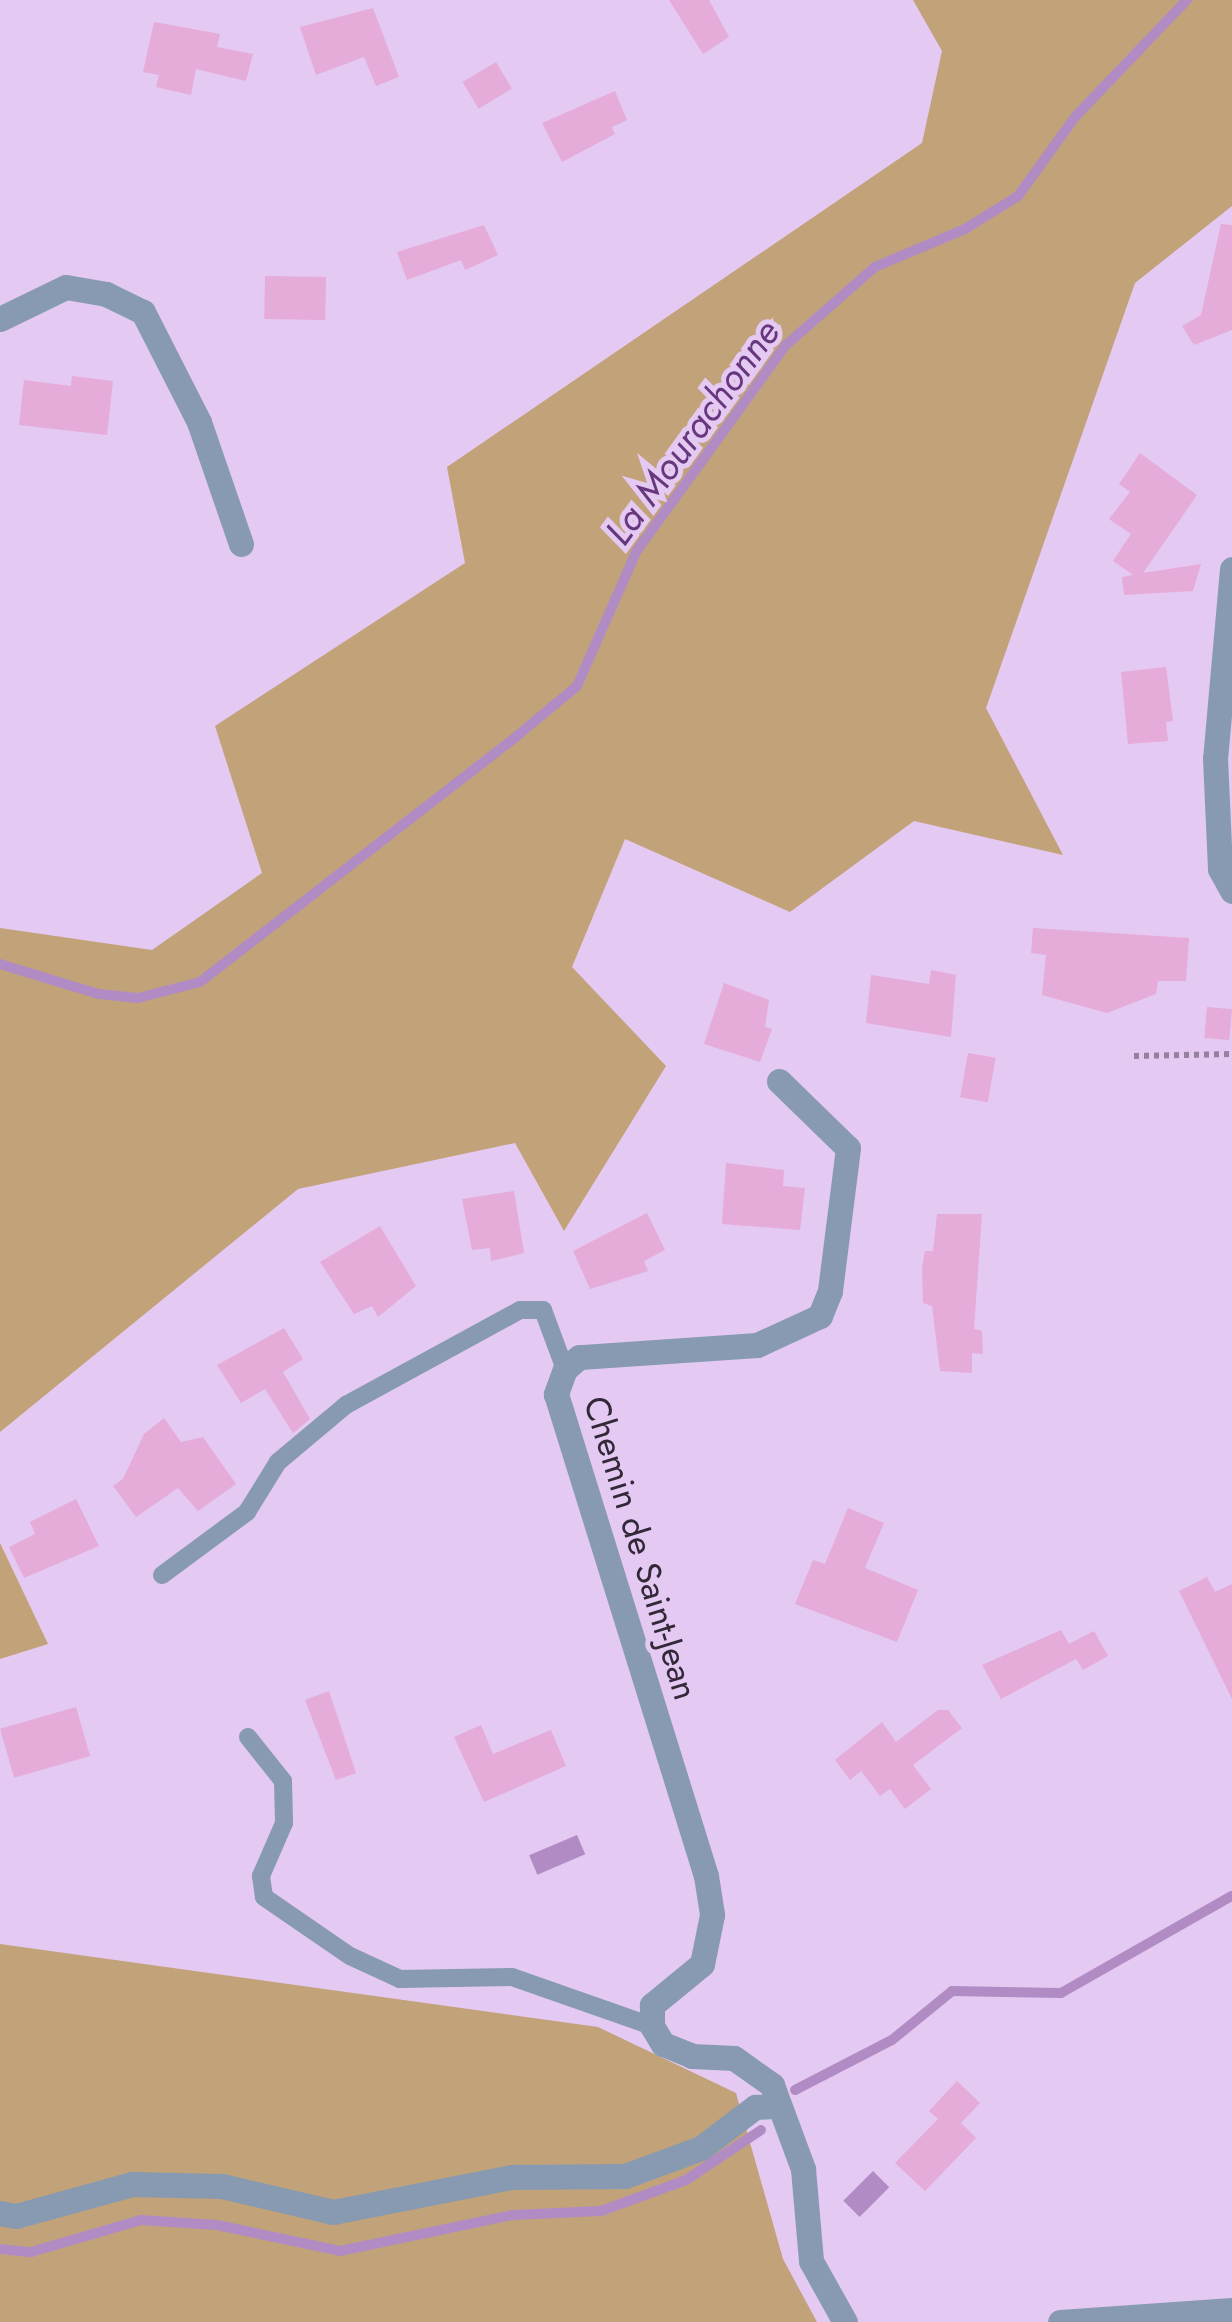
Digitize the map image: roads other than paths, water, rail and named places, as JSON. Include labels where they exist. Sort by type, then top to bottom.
[{"type":"street","points":[[0,320],[66,288],[106,294],[143,312],[199,422],[241,544]]},
{"type":"street","points":[[1232,568],[1214,758],[1220,868],[1232,891]]},
{"type":"street","name":"Chemin de Saint-Jean","points":[[652,2026],[652,2005],[702,1964],[712,1915],[706,1876],[556,1394],[565,1370],[579,1357],[756,1345],[820,1316],[830,1291],[848,1148],[778,1082]]},
{"type":"street","points":[[652,2026],[664,2044],[754,2068],[772,2085],[777,2106],[790,2124],[803,2168],[811,2261],[845,2322]]},
{"type":"street","points":[[0,2214],[16,2216],[132,2184],[222,2186],[333,2212],[511,2177],[625,2176],[701,2148],[754,2107],[777,2106]]},
{"type":"street","points":[[1060,2322],[1232,2310]]},
{"type":"lane","points":[[162,1576],[247,1512],[278,1462],[346,1405],[520,1310],[543,1310],[565,1370]]},
{"type":"lane","points":[[248,1737],[283,1781],[284,1823],[261,1876],[264,1897],[350,1956],[400,1978],[512,1977],[652,2026]]},
{"type":"waterway","name":"La Mourachonne","points":[[0,964],[99,994],[138,998],[200,982],[518,735],[577,686],[636,552],[785,346],[875,267],[965,229],[1018,196],[1076,116],[1187,0]]},
{"type":"waterway","points":[[795,2090],[892,2040],[952,1991],[1061,1993],[1232,1896]]},
{"type":"waterway","points":[[0,2249],[31,2252],[141,2220],[217,2225],[340,2251],[512,2215],[601,2211],[686,2180],[761,2130]]}]
